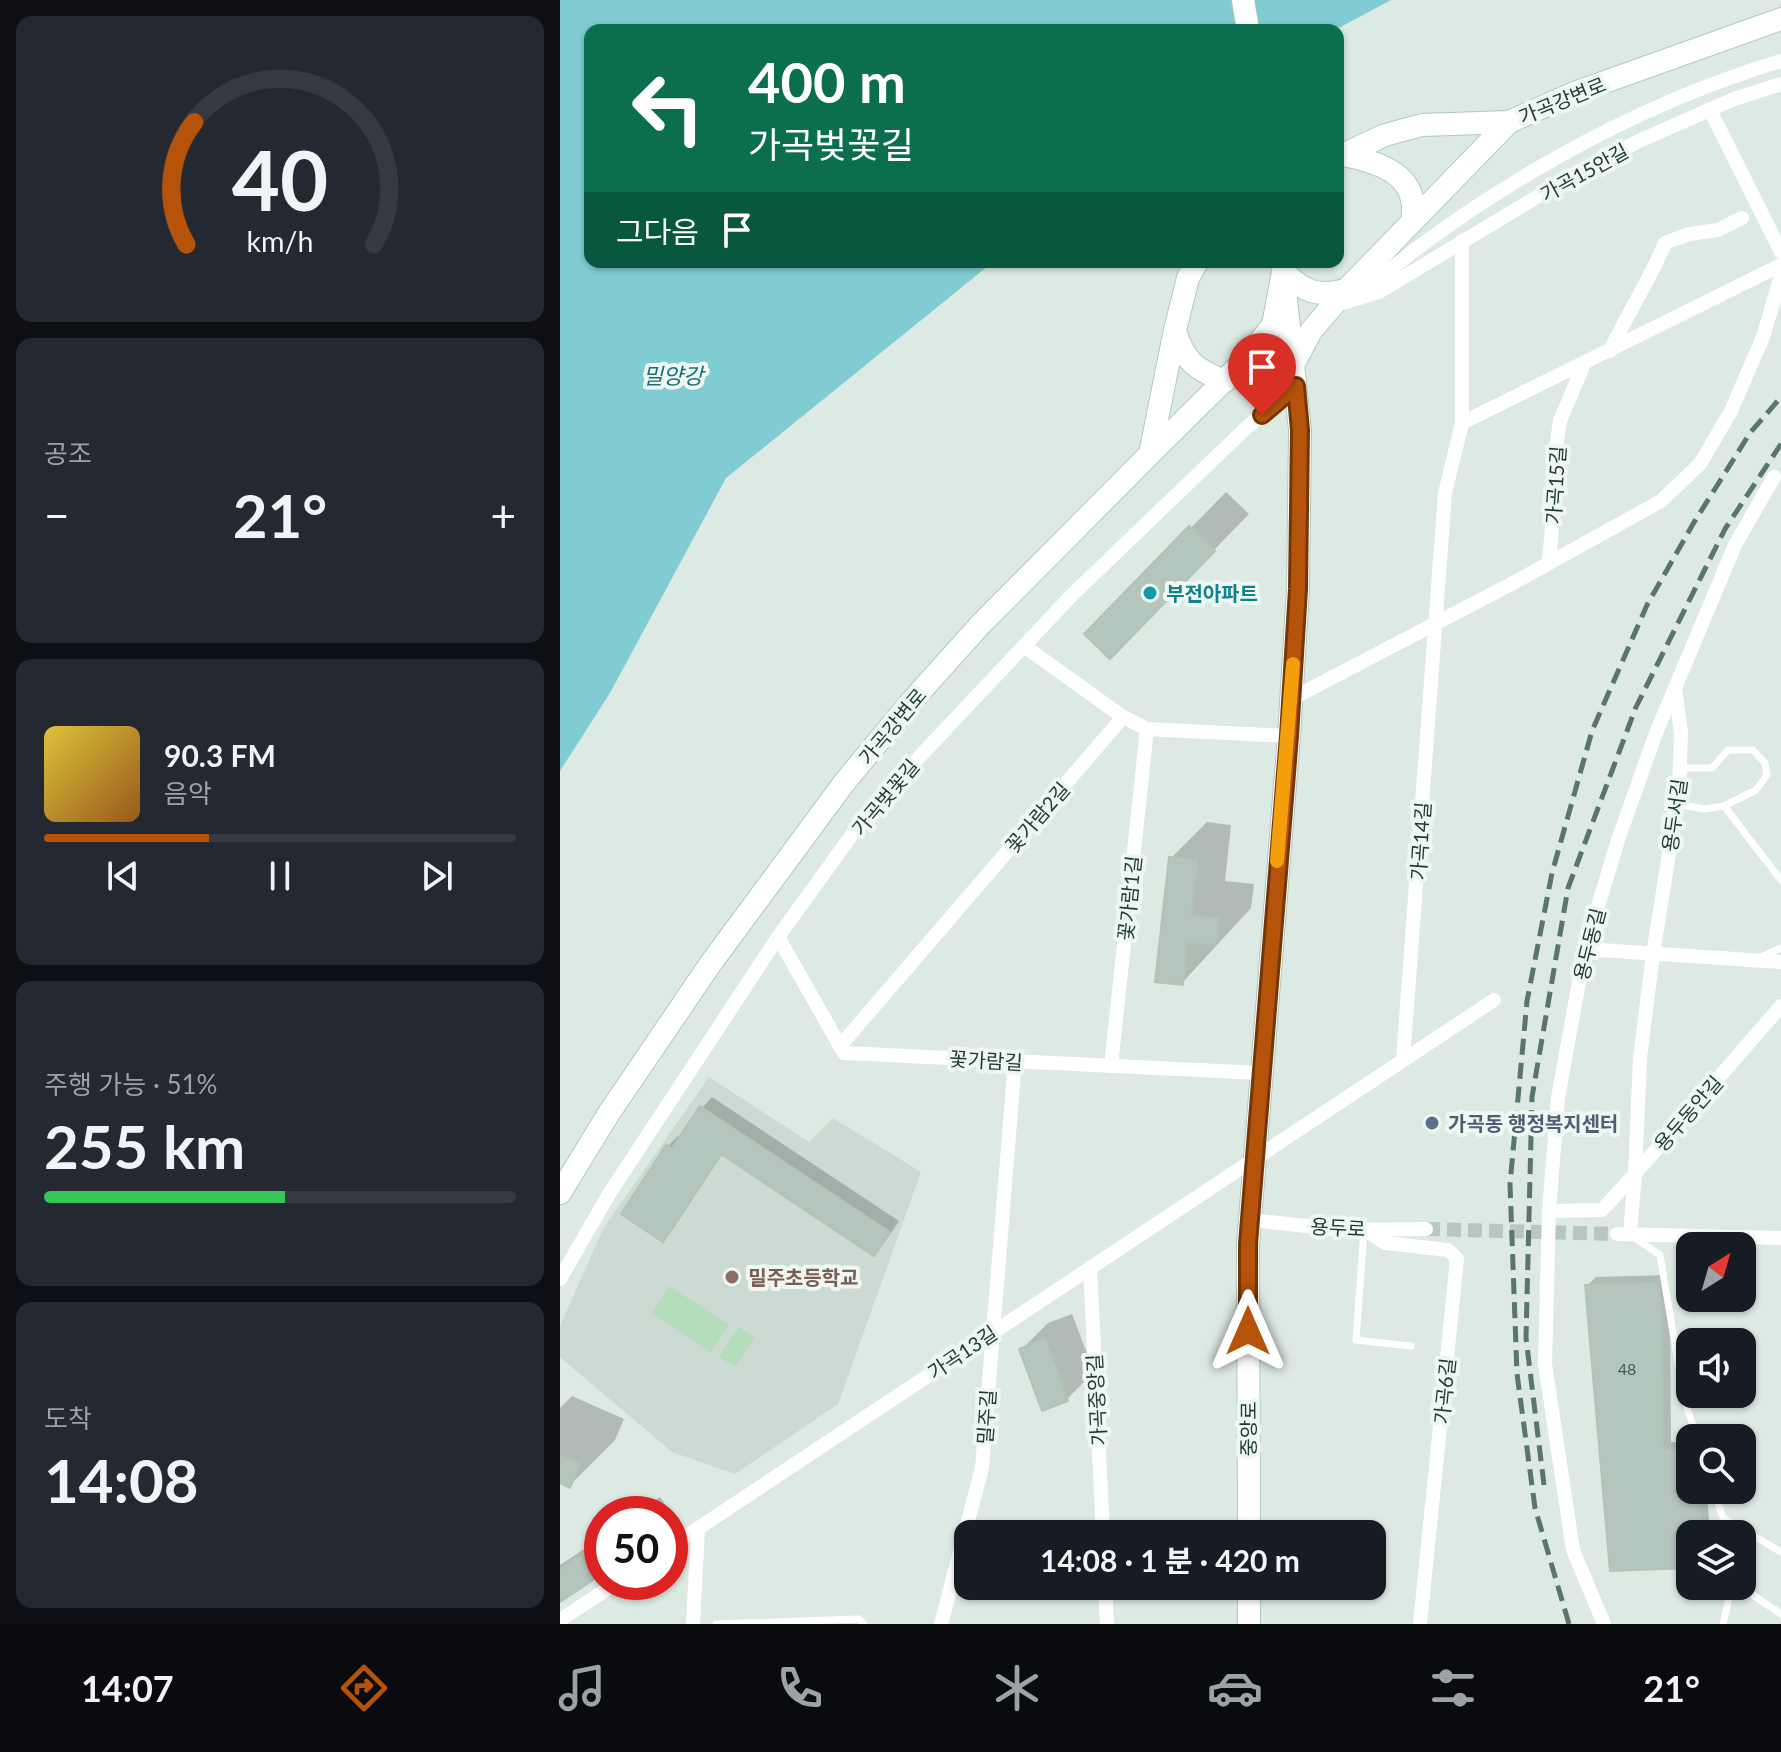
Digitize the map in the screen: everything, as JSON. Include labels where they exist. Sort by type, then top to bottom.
[{"type":"main road","points":[[1243,0],[1247,24]]},
{"type":"main road","name":"가곡강변로","points":[[1344,154],[1385,135],[1422,125],[1509,122],[1574,93],[1781,19]]},
{"type":"main road","points":[[1247,358],[1274,354],[1294,363],[1303,344],[1329,307],[1351,293],[1412,222],[1509,122]]},
{"type":"main road","points":[[1344,157],[1378,162],[1400,179],[1410,190],[1415,207],[1412,222]]},
{"type":"main road","points":[[1150,454],[1175,330],[1188,278],[1194,268]]},
{"type":"main road","name":"가곡강변로","points":[[560,1193],[609,1113],[711,963],[844,783],[980,625],[1247,358],[1273,325],[1283,268]]},
{"type":"main road","name":"중앙로","points":[[1249,1520],[1250,1220],[1298,589],[1300,430],[1283,268]]},
{"type":"main road","points":[[1284,268],[1297,285],[1312,293],[1351,293]]},
{"type":"main road","points":[[1175,330],[1186,358],[1204,373],[1225,381]]},
{"type":"main road","points":[[1249,1600],[1249,1624]]},
{"type":"street","points":[[1351,293],[1473,208],[1561,155],[1658,108],[1781,61]]},
{"type":"street","name":"가곡15안길","points":[[1351,293],[1379,292],[1575,174],[1639,141],[1734,99],[1781,84]]},
{"type":"street","points":[[1710,110],[1781,252]]},
{"type":"street","points":[[1610,351],[1625,318],[1655,269],[1665,243],[1689,234],[1718,230],[1742,218]]},
{"type":"street","points":[[1436,622],[1445,493],[1462,423],[1462,241]]},
{"type":"street","points":[[1462,423],[1781,265]]},
{"type":"street","points":[[1291,699],[1661,501],[1700,464],[1731,411],[1757,352],[1781,276]]},
{"type":"street","name":"가곡15길","points":[[1549,562],[1554,503],[1553,469],[1560,421],[1584,364]]},
{"type":"street","name":"가곡벚꽃길","points":[[560,1279],[609,1194],[778,937],[854,832],[908,769],[1072,595],[1245,429],[1296,386]]},
{"type":"street","points":[[1675,688],[1735,545],[1774,477]]},
{"type":"street","name":"가곡14길","points":[[1403,1060],[1436,622]]},
{"type":"street","points":[[1024,646],[1123,717],[1147,729],[1289,736]]},
{"type":"street","name":"용두서길","points":[[1635,1174],[1640,1058],[1680,768],[1681,733],[1675,688]]},
{"type":"street","name":"용두동길","points":[[1604,1624],[1573,1550],[1545,1364],[1549,1211],[1558,1098],[1585,949],[1619,837],[1675,688]]},
{"type":"street","name":"꽃가람2길","points":[[840,1046],[1123,717]]},
{"type":"street","name":"꽃가람1길","points":[[1111,1066],[1147,729]]},
{"type":"street","points":[[778,937],[840,1046]]},
{"type":"street","points":[[1585,949],[1781,962]]},
{"type":"street","points":[[1254,1157],[1494,1000]]},
{"type":"street","name":"용두동안길","points":[[1635,1174],[1781,1006]]},
{"type":"street","name":"꽃가람길","points":[[840,1046],[844,1053],[1261,1073]]},
{"type":"street","name":"밀주길","points":[[941,1624],[982,1468],[1015,1061]]},
{"type":"street","name":"가곡13길","points":[[688,1535],[1254,1157]]},
{"type":"street","points":[[1549,1211],[1602,1210],[1635,1174]]},
{"type":"street","points":[[1635,1174],[1624,1234],[1781,1238]]},
{"type":"street","name":"용두로","points":[[1250,1220],[1364,1229],[1426,1229]]},
{"type":"street","name":"가곡6길","points":[[1364,1229],[1385,1243],[1448,1250],[1457,1259],[1420,1624]]},
{"type":"street","name":"가곡중앙길","points":[[1090,1267],[1102,1520]]},
{"type":"street","points":[[693,1624],[698,1529]]},
{"type":"street","points":[[560,1620],[591,1600]]},
{"type":"street","points":[[1106,1600],[1107,1624]]},
{"type":"lane","points":[[1677,804],[1704,809],[1724,806],[1756,790],[1767,775],[1765,763],[1753,750],[1728,750],[1712,768],[1680,768]]},
{"type":"lane","points":[[1724,806],[1781,880]]},
{"type":"lane","points":[[1755,959],[1781,948]]},
{"type":"lane","points":[[1364,1229],[1356,1340],[1411,1346]]},
{"type":"lane","points":[[1624,1234],[1660,1255],[1684,1398],[1692,1424]]},
{"type":"lane","points":[[1718,1504],[1723,1518],[1781,1552]]},
{"type":"lane","points":[[1723,1624],[1729,1598],[1741,1587],[1781,1614]]},
{"type":"lane","points":[[716,1624],[859,1619],[864,1624]]},
{"type":"shaded area","name":"밀주초등학교","points":[[709,1077],[809,1142],[833,1118],[921,1172],[838,1404],[735,1474],[672,1452],[560,1357],[560,1326],[603,1229]]},
{"type":"green space","points":[[669,1286],[729,1325],[711,1352],[651,1313]]},
{"type":"green space","points":[[739,1327],[755,1338],[735,1367],[719,1357]]},
{"type":"water","name":"밀양강","points":[[560,0],[1391,0],[1344,25],[584,24],[584,268],[986,268],[726,478],[610,693],[560,771]]},
{"type":"building","name":"부전아파트","points":[[1189,526],[1215,551],[1110,659],[1084,634]]},
{"type":"building","points":[[1169,857],[1197,860],[1191,916],[1219,919],[1216,945],[1187,942],[1183,985],[1155,982]]},
{"type":"building","points":[[700,1106],[890,1232],[874,1256],[721,1154],[663,1242],[621,1214],[666,1145],[672,1148]]},
{"type":"building","points":[[1658,1283],[1661,1303],[1663,1450],[1676,1450],[1676,1504],[1700,1504],[1700,1520],[1676,1520],[1676,1569],[1610,1571],[1585,1285]]},
{"type":"building","points":[[1045,1339],[1068,1401],[1042,1411],[1019,1349]]},
{"type":"building","points":[[560,1456],[580,1464],[570,1488],[560,1483]]},
{"type":"building","points":[[584,1553],[584,1586],[560,1602],[560,1569]]},
{"type":"tunnel","points":[[1426,1229],[1617,1234]]},
{"type":"railway","points":[[1569,1624],[1535,1508],[1517,1374],[1510,1184],[1527,1001],[1552,873],[1592,731],[1647,605],[1750,433],[1781,397]]},
{"type":"railway","points":[[1544,1485],[1526,1338],[1532,1097],[1568,888],[1636,707],[1725,529],[1781,444]]},
{"type":"slow traffic","points":[[1277,861],[1293,664]]},
{"type":"place","name":"부전아파트","points":[[1150,593]]},
{"type":"place","name":"가곡동 행정복지센터","points":[[1432,1123]]},
{"type":"place","name":"밀주초등학교","points":[[732,1277]]},
{"type":"route","points":[[1248,1331],[1248,1244],[1298,589],[1300,430],[1296,386],[1262,415]]}]
